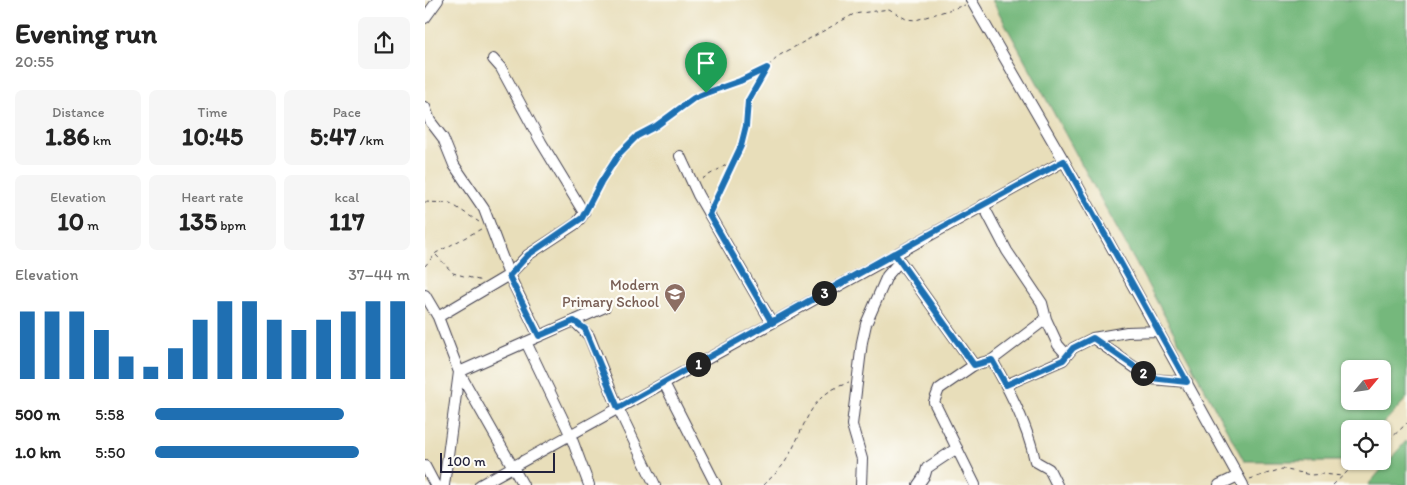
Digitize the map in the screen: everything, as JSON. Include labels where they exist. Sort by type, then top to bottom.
[{"type":"street","points":[[425,18],[438,0]]},
{"type":"street","points":[[972,1],[1064,161],[1241,481],[1219,485]]},
{"type":"street","points":[[438,318],[509,276],[528,255],[577,223],[584,213],[541,142],[501,68],[493,59]]},
{"type":"street","points":[[425,107],[430,121],[443,138],[454,166],[484,209],[509,276],[539,336]]},
{"type":"street","points":[[679,156],[709,214],[772,323]]},
{"type":"street","points":[[480,485],[772,323],[897,257],[983,205],[1064,161]]},
{"type":"street","points":[[983,205],[1007,251],[1042,303],[1046,319],[1058,344],[1066,354]]},
{"type":"street","points":[[897,257],[974,365]]},
{"type":"street","points":[[861,485],[862,459],[852,425],[866,324],[897,257]]},
{"type":"street","points":[[425,295],[438,318],[459,372],[511,468],[523,485]]},
{"type":"street","points":[[459,372],[605,307]]},
{"type":"street","points":[[975,485],[934,402],[939,389],[974,365],[992,360],[1046,319]]},
{"type":"street","points":[[574,321],[580,324],[589,336],[618,408],[655,485]]},
{"type":"street","points":[[1006,385],[1063,360],[1066,354],[1093,338],[1127,332],[1158,331]]},
{"type":"street","points":[[1093,338],[1151,378],[1187,382]]},
{"type":"street","points":[[526,342],[570,434],[589,485]]},
{"type":"street","points":[[992,360],[1006,385],[1025,428],[1035,462],[1049,469],[1057,485]]},
{"type":"street","points":[[445,485],[459,372]]},
{"type":"street","points":[[664,383],[716,485]]},
{"type":"street","points":[[918,485],[925,475],[927,468],[957,448]]},
{"type":"street","points":[[425,466],[435,485]]},
{"type":"path","points":[[584,213],[619,154],[637,136],[656,126],[694,98],[715,88],[740,81],[767,68],[786,51],[854,14],[889,9],[906,19],[917,20],[972,1]]},
{"type":"path","points":[[709,214],[745,134],[748,101],[767,68]]},
{"type":"path","points":[[693,185],[723,165],[734,161]]},
{"type":"path","points":[[425,202],[450,204],[489,226]]},
{"type":"path","points":[[425,266],[435,254],[489,226]]},
{"type":"path","points":[[435,254],[453,273],[485,281]]},
{"type":"path","points":[[763,485],[784,463],[813,406],[821,396],[830,390],[857,381]]},
{"type":"path","points":[[1391,438],[1407,423]]},
{"type":"path","points":[[1241,481],[1282,469],[1311,475],[1342,476]]},
{"type":"path","points":[[1333,485],[1351,470]]},
{"type":"green space","points":[[992,0],[1407,0],[1407,398],[1386,420],[1341,420],[1341,461],[1244,461]]},
{"type":"green space","points":[[1407,440],[1407,485],[1368,485],[1381,470],[1391,470],[1391,458]]},
{"type":"place","name":"Modern Primary School","points":[[675,313]]},
{"type":"route","points":[[706,93],[694,98],[656,126],[637,136],[619,154],[601,182],[582,218],[528,255],[509,276],[539,336],[574,321],[585,329],[607,377],[618,408],[772,323],[894,253],[974,365],[992,360],[1006,385],[1063,360],[1066,354],[1073,348],[1093,338],[1151,378],[1187,382],[1064,161],[894,253],[865,270],[772,323],[709,214],[741,146],[745,134],[748,101],[757,82],[767,68],[729,86],[715,88],[706,93]]}]
